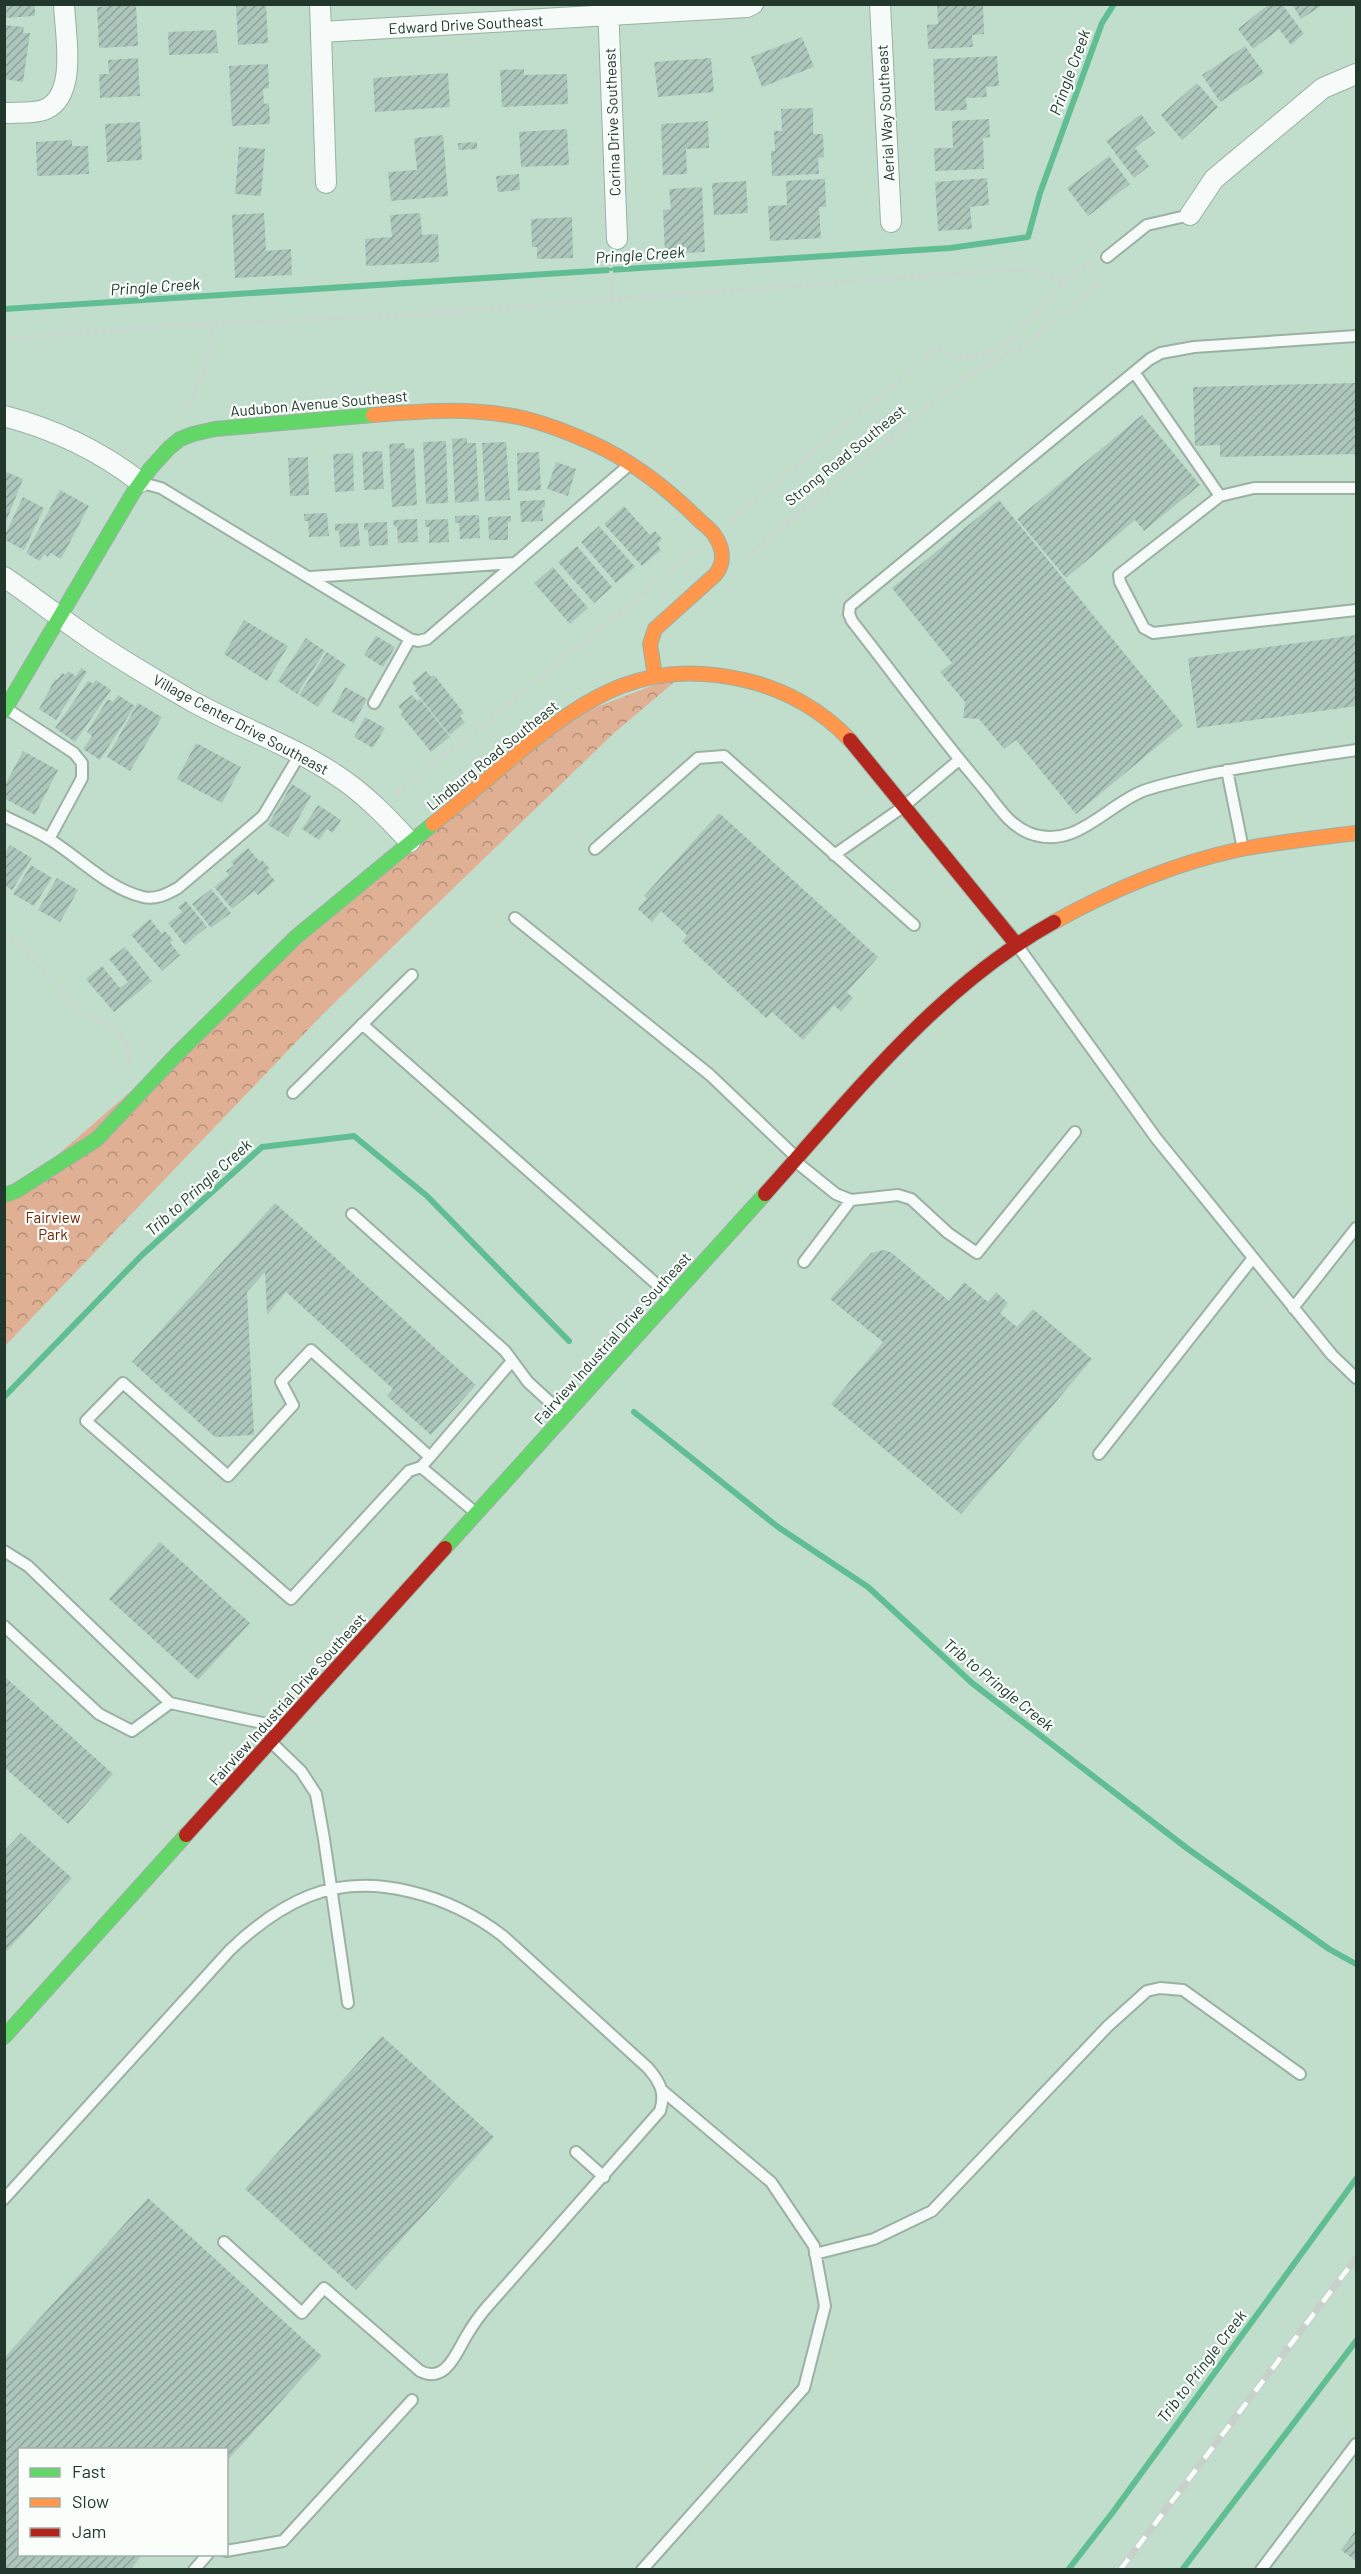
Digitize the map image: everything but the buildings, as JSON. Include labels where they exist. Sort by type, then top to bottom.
[{"type":"street","points":[[4,113],[44,110],[55,104],[64,91],[67,74],[64,4]]},
{"type":"street","points":[[320,4],[326,183]]},
{"type":"street","name":"Edward Drive Southeast","points":[[321,32],[608,10],[753,4]]},
{"type":"street","name":"Aerial Way Southeast","points":[[880,4],[891,222]]},
{"type":"street","name":"Corina Drive Southeast","points":[[608,10],[617,239]]},
{"type":"street","points":[[1190,215],[1214,179],[1323,88],[1356,74]]},
{"type":"street","name":"Audubon Avenue Southeast","points":[[5,709],[58,615],[140,482],[171,447],[182,438],[197,432],[448,409],[483,410],[544,423],[605,449],[667,489],[715,535]]},
{"type":"street","points":[[4,416],[50,431],[78,444],[118,465],[140,482]]},
{"type":"street","points":[[655,676],[651,643],[657,625],[696,591],[715,578],[720,569],[721,551],[715,535]]},
{"type":"street","name":"Village Center Drive Southeast","points":[[4,578],[81,633],[193,702],[300,754],[335,774],[357,790],[410,842]]},
{"type":"street","name":"Lindburg Road Southeast","points":[[4,1195],[16,1191],[97,1139],[177,1054],[296,937],[574,709],[608,690],[655,676],[685,673],[733,676],[782,691],[820,714],[861,753],[903,807],[992,911],[1017,945]]},
{"type":"street","name":"Fairview Industrial Drive Southeast","points":[[4,2037],[796,1159],[890,1056],[960,988],[1017,945],[1078,910],[1131,885],[1175,868],[1243,849],[1356,833]]},
{"type":"lane","points":[[1107,257],[1147,225],[1190,215]]},
{"type":"lane","points":[[1356,336],[1194,347],[1161,353],[1134,372],[850,606],[849,614],[852,621],[959,760],[1015,826],[1030,834],[1061,836],[1092,825],[1125,800],[1143,791],[1273,761],[1356,750]]},
{"type":"lane","points":[[1134,372],[1220,496]]},
{"type":"lane","points":[[140,482],[161,488],[410,639],[418,641],[427,639],[630,464]]},
{"type":"lane","points":[[1356,488],[1254,488],[1220,496],[1119,575],[1120,582],[1148,631],[1153,633],[1356,610]]},
{"type":"lane","points":[[311,577],[514,563]]},
{"type":"lane","points":[[374,703],[410,639]]},
{"type":"lane","points":[[5,709],[74,753],[82,763],[82,778],[49,839]]},
{"type":"lane","points":[[4,816],[49,839],[81,862],[134,893],[144,897],[166,895],[178,888],[263,816],[300,754]]},
{"type":"lane","points":[[595,849],[698,758],[724,756],[914,925]]},
{"type":"lane","points":[[834,855],[903,807],[959,760]]},
{"type":"lane","points":[[1227,770],[1243,849]]},
{"type":"lane","points":[[514,918],[710,1076],[836,1194],[851,1200],[898,1196],[911,1199],[948,1233],[977,1253],[1075,1132]]},
{"type":"lane","points":[[1017,945],[1156,1138],[1332,1355],[1356,1378]]},
{"type":"lane","points":[[293,1093],[412,975]]},
{"type":"lane","points":[[362,1024],[672,1297]]},
{"type":"lane","points":[[804,1262],[851,1200]]},
{"type":"lane","points":[[352,1214],[504,1351],[528,1382],[564,1415]]},
{"type":"lane","points":[[1293,1308],[1356,1228]]},
{"type":"lane","points":[[1099,1454],[1253,1258]]},
{"type":"lane","points":[[430,1457],[311,1350],[281,1382],[293,1405],[228,1476],[123,1383],[86,1421],[291,1599],[409,1471],[421,1467],[430,1457],[512,1361]]},
{"type":"lane","points":[[421,1467],[476,1514]]},
{"type":"lane","points":[[4,1551],[28,1566],[170,1703],[284,1728]]},
{"type":"lane","points":[[4,1626],[99,1714],[132,1731],[170,1703]]},
{"type":"lane","points":[[271,1742],[301,1771],[316,1794],[348,2003]]},
{"type":"lane","points":[[4,2199],[230,1950],[259,1924],[291,1904],[332,1890],[373,1888],[439,1899],[478,1919],[503,1936],[648,2068],[659,2081],[663,2091],[771,2182],[814,2246],[825,2306],[804,2388],[642,2570]]},
{"type":"lane","points":[[815,2254],[874,2239],[932,2211],[1108,2026],[1147,1991],[1160,1988],[1183,1990],[1300,2074]]},
{"type":"lane","points":[[224,2242],[302,2313],[324,2288],[420,2371],[428,2375],[435,2374],[443,2371],[453,2362],[467,2335],[486,2307],[604,2177],[660,2111],[663,2091]]},
{"type":"lane","points":[[576,2152],[604,2177]]},
{"type":"lane","points":[[228,2551],[283,2541],[412,2400]]},
{"type":"lane","points":[[1261,2570],[1356,2444]]},
{"type":"lane","points":[[194,2570],[206,2556]]},
{"type":"path","points":[[397,793],[429,765],[461,744],[715,535],[905,376],[934,349],[939,348],[963,358],[1002,347],[1032,321],[1063,283],[1087,266],[1107,257]]},
{"type":"path","points":[[611,261],[613,298]]},
{"type":"path","points":[[4,339],[212,324],[409,315],[1005,270],[1032,270],[1049,274],[1063,283]]},
{"type":"path","name":"Strong Road Southeast","points":[[720,569],[743,560],[966,376],[1022,347],[1101,283]]},
{"type":"path","points":[[182,413],[192,398],[201,376],[210,344],[212,324]]},
{"type":"path","points":[[4,933],[38,964],[81,1013],[92,1020],[109,1023],[116,1028],[131,1056],[130,1064],[124,1071]]},
{"type":"green space","name":"Fairview Park","points":[[685,673],[614,733],[323,1014],[5,1346],[5,1195],[16,1191],[555,723]]},
{"type":"waterway","name":"Pringle Creek","points":[[4,309],[950,248],[1028,237],[1040,193],[1102,23],[1114,4]]},
{"type":"waterway","name":"Trib to Pringle Creek","points":[[4,1397],[142,1255],[262,1147],[354,1136],[427,1196],[569,1341]]},
{"type":"waterway","name":"Trib to Pringle Creek","points":[[634,1412],[778,1527],[868,1587],[972,1683],[1188,1849],[1329,1949],[1356,1964]]},
{"type":"waterway","name":"Trib to Pringle Creek","points":[[1068,2570],[1113,2512],[1356,2179]]},
{"type":"waterway","name":"Trib to Pringle Creek","points":[[1182,2570],[1356,2341]]},
{"type":"railway","points":[[1120,2570],[1356,2258]]},
{"type":"traffic: fast","points":[[4,711],[133,493],[150,469],[180,439],[215,429],[373,415]]},
{"type":"traffic: fast","points":[[4,1195],[16,1191],[97,1139],[177,1054],[296,937],[433,824]]},
{"type":"traffic: fast","points":[[445,1548],[765,1194]]},
{"type":"traffic: fast","points":[[4,2037],[186,1835]]},
{"type":"traffic: slow","points":[[373,415],[467,411],[523,418],[567,432],[607,450],[635,467],[675,497],[714,534],[720,545],[721,565],[716,574],[655,629],[650,644],[655,676]]},
{"type":"traffic: slow","points":[[433,824],[569,714],[621,686],[648,678],[678,674],[709,674],[759,684],[802,702],[827,719],[850,740]]},
{"type":"traffic: slow","points":[[1054,922],[1120,889],[1189,863],[1252,847],[1356,833]]},
{"type":"traffic: jam","points":[[850,740],[1017,945]]},
{"type":"traffic: jam","points":[[765,1194],[864,1082],[934,1011],[1012,948],[1054,922]]},
{"type":"traffic: jam","points":[[186,1835],[445,1548]]}]
